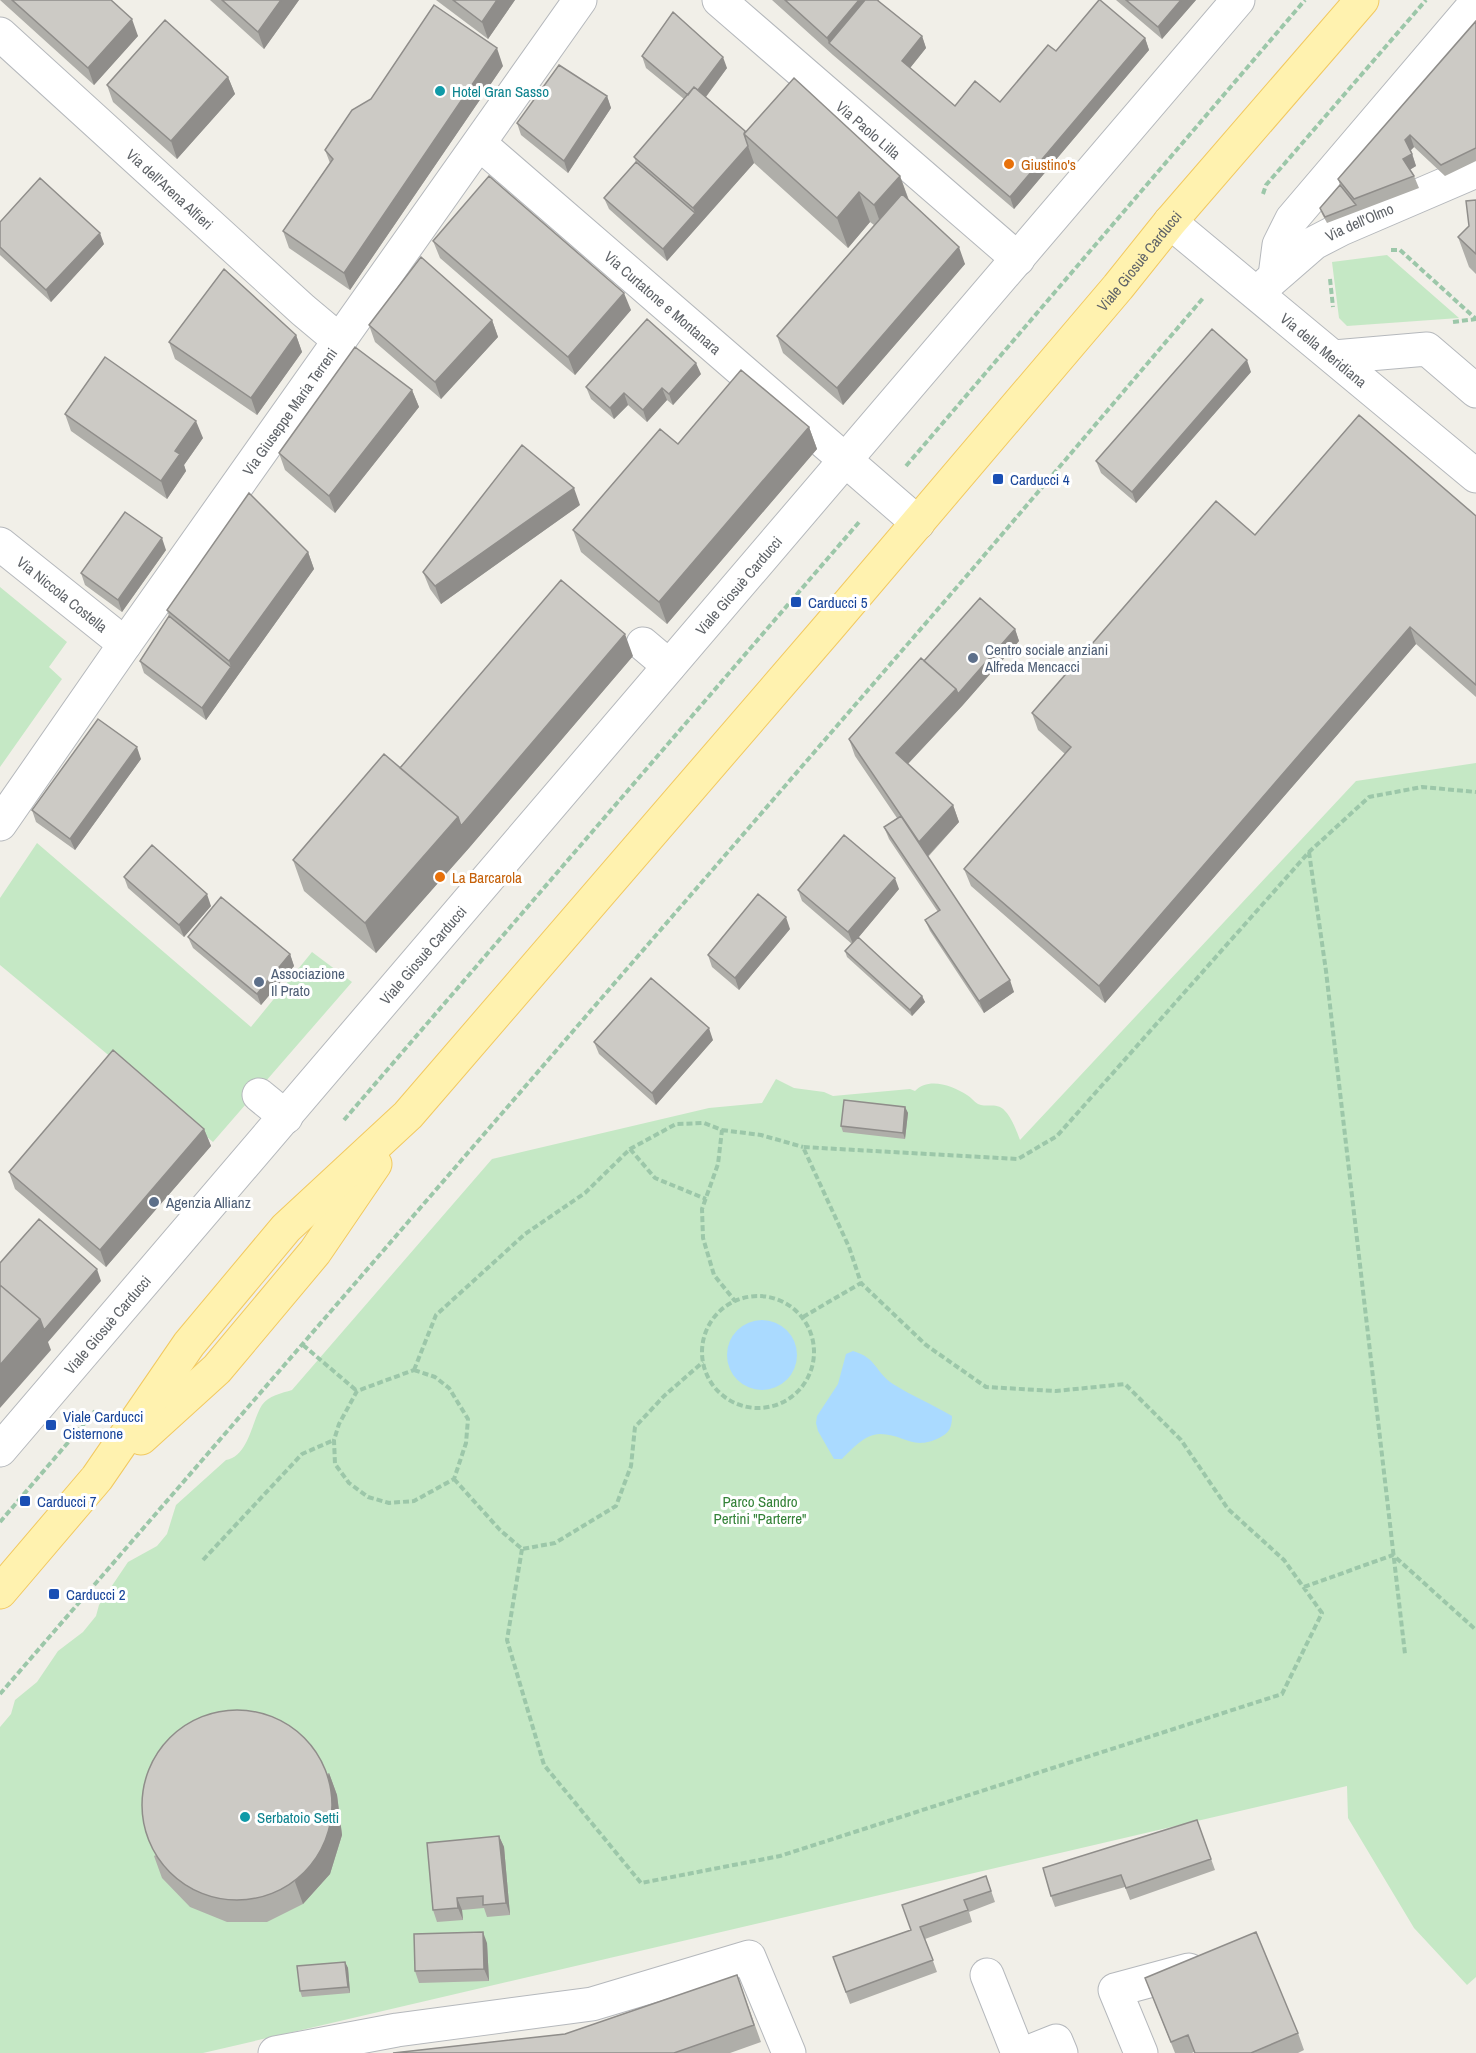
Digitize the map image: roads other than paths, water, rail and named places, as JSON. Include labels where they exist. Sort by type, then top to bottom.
[{"type":"main road","name":"Viale Giosuè Carducci","points":[[0,1592],[98,1478],[189,1344],[286,1228],[408,1115],[918,523],[1118,287],[1170,222],[1362,0]]},
{"type":"street","name":"Via Giuseppe Maria Terreni","points":[[0,824],[580,0]]},
{"type":"street","name":"Via Paolo Lilla","points":[[719,0],[1018,259]]},
{"type":"street","name":"Viale Giosuè Carducci","points":[[0,1450],[1238,0]]},
{"type":"street","points":[[1265,285],[1279,245],[1292,219],[1476,3]]},
{"type":"street","name":"Via dell'Arena Alfieri","points":[[0,34],[340,341]]},
{"type":"street","name":"Via Curtatone e Montanara","points":[[480,144],[845,459]]},
{"type":"street","name":"Via dell'Olmo","points":[[1265,285],[1314,243],[1341,229],[1476,171]]},
{"type":"street","name":"Via della Meridiana","points":[[1170,222],[1226,269],[1265,285],[1334,357],[1476,476]]},
{"type":"street","points":[[1334,357],[1427,349],[1476,391]]},
{"type":"street","points":[[845,459],[918,523]]},
{"type":"street","name":"Via Niccola Costella","points":[[0,544],[125,644]]},
{"type":"street","points":[[643,644],[669,666]]},
{"type":"street","points":[[259,1095],[286,1117]]},
{"type":"street","points":[[275,2053],[397,2030],[592,2004],[749,1957],[789,2053]]},
{"type":"street","points":[[1141,2053],[1114,1990],[1220,1960]]},
{"type":"street","points":[[987,1976],[1018,2053]]},
{"type":"street","points":[[1026,2053],[1056,2041],[1061,2053]]},
{"type":"water","points":[[769,1320],[782,1326],[791,1335],[795,1341],[797,1355],[795,1369],[787,1380],[776,1388],[755,1390],[737,1380],[729,1369],[727,1348],[737,1330],[748,1322]]},
{"type":"water","points":[[853,1351],[867,1357],[893,1384],[952,1416],[948,1432],[930,1442],[922,1443],[888,1435],[869,1436],[842,1459],[834,1459],[818,1431],[817,1416],[838,1384],[846,1354]]},
{"type":"place","name":"Hotel Gran Sasso","points":[[440,91]]},
{"type":"place","name":"Giustino's","points":[[1009,164]]},
{"type":"place","name":"Carducci 4","points":[[998,479]]},
{"type":"place","name":"Carducci 5","points":[[796,602]]},
{"type":"place","name":"Centro sociale anziani Alfreda Mencacci","points":[[973,658]]},
{"type":"place","name":"La Barcarola","points":[[440,877]]},
{"type":"place","name":"Associazione Il Prato","points":[[259,982]]},
{"type":"place","name":"Agenzia Allianz","points":[[154,1202]]},
{"type":"place","name":"Viale Carducci Cisternone","points":[[51,1425]]},
{"type":"place","name":"Carducci 7","points":[[25,1501]]},
{"type":"place","name":"Carducci 2","points":[[54,1594]]},
{"type":"place","name":"Serbatoio Setti","points":[[245,1817]]},
{"type":"park label","name":"Parco Sandro Pertini \"Parterre\"","points":[[760,1510]]}]
